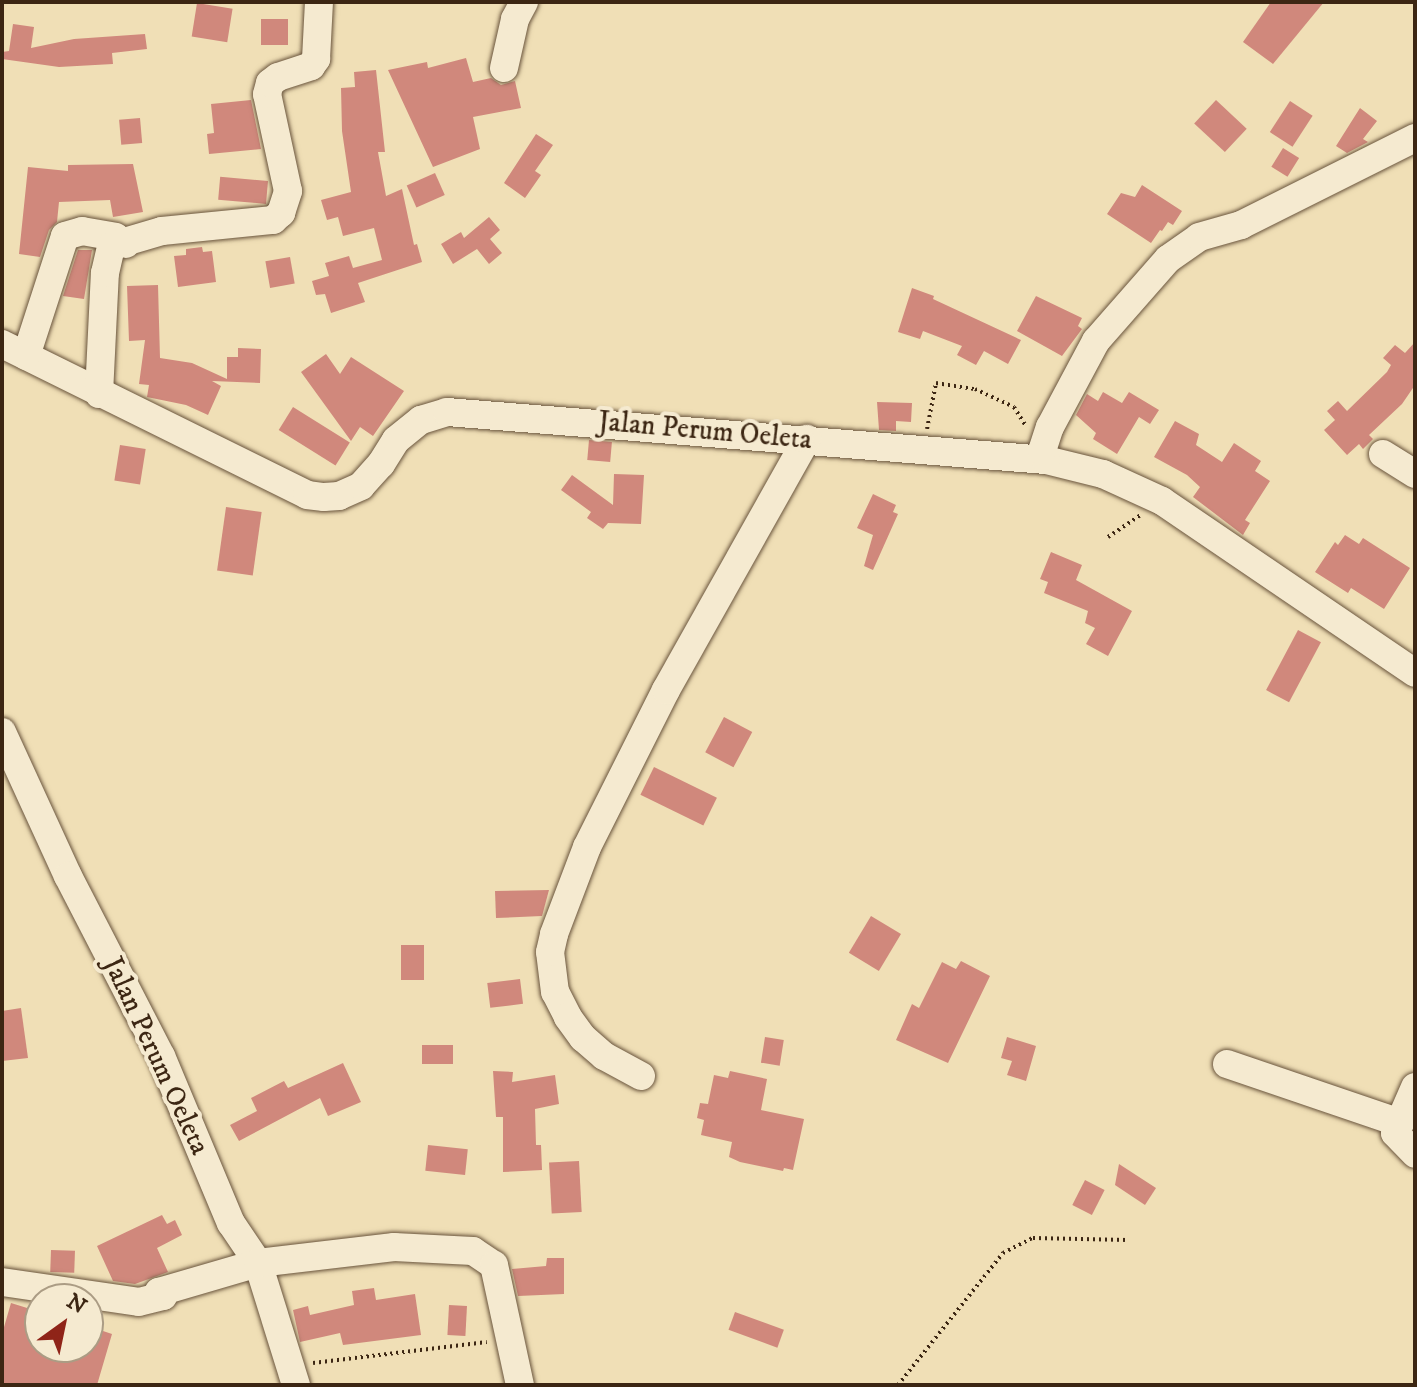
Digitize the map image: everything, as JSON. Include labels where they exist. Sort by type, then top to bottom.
[{"type":"street","points":[[99,394],[98,364],[107,256],[111,246],[162,231],[273,220],[281,213],[288,191],[267,94],[270,83],[278,77],[311,66],[316,59],[319,2]]},
{"type":"street","points":[[504,68],[515,19],[524,2]]},
{"type":"street","points":[[1044,456],[1075,375],[1096,341],[1168,259],[1199,237],[1241,225],[1415,138]]},
{"type":"street","points":[[14,350],[65,236],[82,231],[115,237],[126,244]]},
{"type":"street","name":"Jalan Perum Oeleta","points":[[14,350],[307,495],[324,497],[339,496],[361,486],[396,440],[421,420],[447,412],[926,451],[1044,456],[1103,474],[1162,501],[1415,673]]},
{"type":"street","points":[[641,1076],[604,1056],[583,1038],[568,1017],[555,992],[550,952],[554,934],[587,847],[666,690],[807,439]]},
{"type":"street","points":[[1383,454],[1415,474]]},
{"type":"street","name":"Jalan Perum Oeleta","points":[[2,732],[68,876],[161,1056],[231,1223],[258,1263],[293,1375]]},
{"type":"street","points":[[1227,1064],[1400,1123]]},
{"type":"street","points":[[1415,1087],[1395,1133],[1415,1154]]},
{"type":"street","points":[[2,1282],[139,1302],[163,1296],[159,1292],[258,1263],[394,1247],[473,1251],[494,1265],[520,1385]]},
{"type":"path","points":[[926,451],[936,383],[975,389],[1014,407],[1044,456]]},
{"type":"path","points":[[1108,537],[1162,501]]},
{"type":"path","points":[[898,1385],[1003,1253],[1033,1238],[1128,1240]]},
{"type":"path","points":[[293,1375],[508,1340]]},
{"type":"building","points":[[1271,2],[1324,2],[1273,64],[1243,42]]},
{"type":"building","points":[[197,3],[233,9],[227,42],[192,37]]},
{"type":"building","points":[[261,19],[288,19],[288,45],[261,45]]},
{"type":"building","points":[[13,24],[34,27],[31,48],[74,39],[145,34],[147,49],[112,53],[113,64],[59,67],[2,59],[2,52],[9,51]]},
{"type":"building","points":[[466,58],[473,82],[491,78],[501,85],[515,81],[521,108],[473,117],[480,149],[433,167],[388,70],[427,62],[428,68]]},
{"type":"building","points":[[376,70],[385,152],[378,152],[386,196],[402,189],[414,245],[417,244],[422,262],[358,283],[365,302],[331,313],[325,294],[316,295],[312,281],[329,276],[325,263],[349,256],[353,268],[382,260],[374,228],[343,236],[338,217],[327,220],[321,200],[351,192],[342,131],[341,88],[355,87],[354,72]]},
{"type":"building","points":[[251,100],[261,149],[209,154],[207,134],[214,133],[211,104]]},
{"type":"building","points":[[1216,100],[1247,129],[1225,152],[1194,123]]},
{"type":"building","points":[[1290,101],[1313,116],[1292,147],[1270,132]]},
{"type":"building","points":[[1360,108],[1377,121],[1363,139],[1368,142],[1347,153],[1336,146]]},
{"type":"building","points":[[140,118],[142,143],[121,145],[119,120]]},
{"type":"building","points":[[536,134],[553,145],[535,171],[541,175],[525,198],[504,183]]},
{"type":"building","points":[[1283,148],[1299,158],[1287,177],[1271,167]]},
{"type":"building","points":[[133,164],[143,212],[113,217],[110,200],[59,202],[57,222],[49,230],[40,257],[19,254],[28,167],[68,171],[68,165]]},
{"type":"building","points":[[435,173],[445,195],[416,208],[407,186]]},
{"type":"building","points":[[220,177],[268,181],[266,204],[218,200]]},
{"type":"building","points":[[1142,185],[1182,211],[1173,225],[1168,222],[1151,243],[1107,214],[1121,193],[1135,197]]},
{"type":"building","points":[[489,217],[500,230],[490,239],[502,253],[489,264],[477,249],[453,264],[441,244],[461,232],[464,238]]},
{"type":"building","points":[[202,247],[203,252],[212,251],[216,282],[178,287],[174,256],[186,255],[186,249]]},
{"type":"building","points":[[78,250],[92,250],[84,299],[63,296]]},
{"type":"building","points":[[290,257],[295,284],[270,288],[265,261]]},
{"type":"building","points":[[158,285],[160,358],[192,363],[227,379],[227,357],[238,357],[238,348],[261,349],[260,383],[212,381],[221,386],[208,415],[186,405],[147,397],[149,385],[139,384],[145,340],[129,341],[127,286]]},
{"type":"building","points":[[912,288],[1021,340],[1008,364],[984,351],[976,365],[957,355],[962,346],[923,331],[920,339],[898,332]]},
{"type":"building","points":[[1036,296],[1082,318],[1078,326],[1082,329],[1062,356],[1017,331]]},
{"type":"building","points":[[1415,342],[1415,385],[1402,404],[1369,435],[1373,439],[1363,449],[1359,444],[1347,455],[1324,430],[1335,420],[1327,411],[1338,401],[1347,411],[1387,372],[1391,365],[1383,358],[1395,345],[1405,353]]},
{"type":"building","points":[[326,354],[340,374],[351,357],[404,391],[373,436],[360,427],[351,441],[301,372]]},
{"type":"building","points":[[1103,392],[1122,403],[1129,392],[1159,410],[1150,424],[1139,417],[1117,454],[1093,439],[1096,433],[1076,415],[1087,394],[1098,401]]},
{"type":"building","points":[[877,402],[912,403],[911,422],[896,421],[896,431],[879,430]]},
{"type":"building","points":[[293,407],[350,443],[336,465],[279,430]]},
{"type":"building","points":[[1175,421],[1199,434],[1196,445],[1222,462],[1234,443],[1261,461],[1255,471],[1270,481],[1245,520],[1250,523],[1243,535],[1193,497],[1200,487],[1187,475],[1154,457]]},
{"type":"building","points":[[589,440],[612,442],[610,462],[587,460]]},
{"type":"building","points":[[120,445],[146,449],[140,485],[114,481]]},
{"type":"building","points":[[614,474],[644,475],[641,524],[608,523],[603,529],[587,518],[591,512],[561,490],[572,475],[613,505]]},
{"type":"building","points":[[873,494],[896,505],[893,512],[898,514],[873,570],[864,566],[873,535],[857,528]]},
{"type":"building","points":[[226,507],[262,512],[253,575],[217,570]]},
{"type":"building","points":[[1345,535],[1359,544],[1363,538],[1410,568],[1384,609],[1351,588],[1348,593],[1315,572],[1335,542],[1338,545]]},
{"type":"building","points":[[1051,552],[1082,565],[1076,580],[1132,611],[1108,656],[1086,644],[1095,628],[1085,623],[1088,611],[1044,593],[1048,582],[1040,579]]},
{"type":"building","points":[[1298,630],[1321,642],[1289,702],[1266,690]]},
{"type":"building","points":[[724,717],[752,732],[733,767],[705,752]]},
{"type":"building","points":[[654,767],[717,798],[703,826],[640,795]]},
{"type":"building","points":[[549,890],[542,916],[496,918],[495,891]]},
{"type":"building","points":[[871,916],[901,934],[879,971],[849,953]]},
{"type":"building","points":[[401,945],[424,945],[424,980],[401,980]]},
{"type":"building","points":[[961,961],[990,976],[948,1063],[896,1040],[912,1004],[919,1008],[942,962],[956,969]]},
{"type":"building","points":[[520,979],[523,1004],[490,1008],[487,983]]},
{"type":"building","points":[[21,1008],[28,1058],[2,1061],[2,1011]]},
{"type":"building","points":[[765,1037],[784,1040],[780,1066],[761,1063]]},
{"type":"building","points":[[1007,1037],[1036,1046],[1026,1081],[1007,1075],[1012,1061],[1001,1058]]},
{"type":"building","points":[[422,1045],[453,1045],[453,1064],[422,1064]]},
{"type":"building","points":[[343,1063],[361,1102],[328,1116],[320,1098],[239,1141],[230,1125],[257,1111],[251,1098],[284,1081],[288,1088]]},
{"type":"building","points":[[493,1071],[513,1072],[512,1082],[555,1075],[559,1104],[535,1109],[536,1145],[541,1145],[542,1170],[503,1172],[503,1117],[496,1117]]},
{"type":"building","points":[[730,1071],[767,1079],[761,1110],[804,1119],[793,1170],[784,1168],[783,1171],[740,1162],[729,1157],[732,1142],[701,1135],[704,1120],[697,1118],[700,1103],[708,1104],[714,1075],[728,1078]]},
{"type":"building","points":[[428,1145],[468,1149],[465,1175],[425,1171]]},
{"type":"building","points":[[579,1161],[582,1212],[552,1214],[549,1163]]},
{"type":"building","points":[[1119,1164],[1156,1188],[1145,1205],[1115,1185]]},
{"type":"building","points":[[1085,1180],[1105,1190],[1092,1215],[1072,1205]]},
{"type":"building","points":[[162,1215],[167,1224],[175,1220],[182,1235],[157,1248],[168,1272],[135,1284],[113,1281],[97,1246]]},
{"type":"building","points":[[51,1250],[75,1251],[74,1273],[50,1272]]},
{"type":"building","points":[[547,1258],[564,1258],[564,1294],[518,1296],[512,1269],[546,1266]]},
{"type":"building","points":[[374,1288],[376,1300],[415,1294],[421,1335],[343,1345],[340,1333],[300,1342],[293,1310],[308,1306],[310,1315],[354,1305],[352,1291]]},
{"type":"building","points":[[11,1303],[24,1307],[24,1363],[103,1363],[97,1385],[2,1385],[2,1334]]},
{"type":"building","points":[[449,1305],[467,1306],[465,1336],[447,1335]]},
{"type":"building","points":[[735,1312],[784,1330],[777,1348],[729,1330]]},
{"type":"building","points":[[104,1331],[112,1334],[104,1361]]}]
